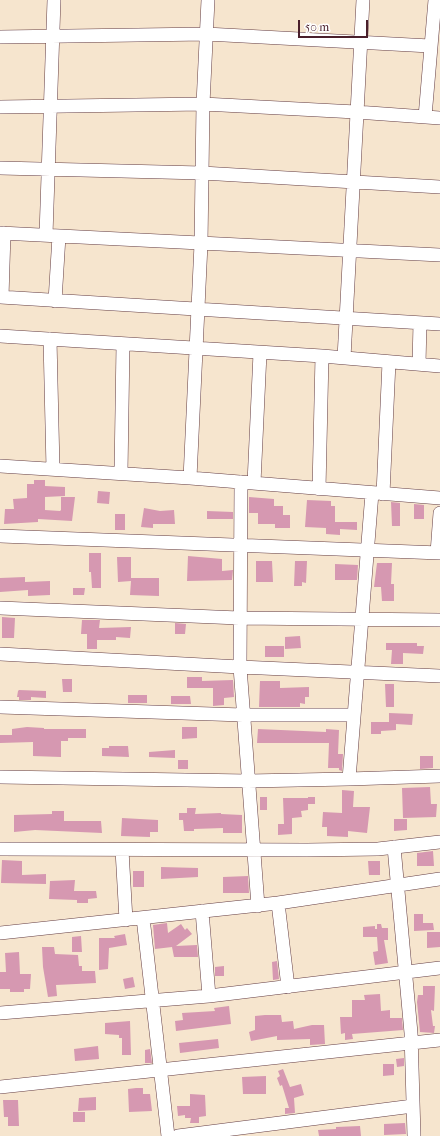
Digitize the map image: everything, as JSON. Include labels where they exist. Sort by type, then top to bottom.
[{"type":"street","points":[[54,0],[49,169],[55,301]]},
{"type":"street","points":[[190,478],[199,308],[203,104],[208,0]]},
{"type":"street","points":[[344,358],[363,0]]},
{"type":"street","points":[[425,117],[435,0]]},
{"type":"street","points":[[0,37],[206,34],[430,46]]},
{"type":"street","points":[[0,107],[203,104],[440,118]]},
{"type":"street","points":[[0,168],[202,173],[440,187]]},
{"type":"street","points":[[440,256],[2,233],[1,297],[440,324]]},
{"type":"street","points":[[419,364],[420,323]]},
{"type":"street","points":[[0,336],[322,356],[440,366]]},
{"type":"street","points":[[50,339],[53,469]]},
{"type":"street","points":[[121,473],[123,344]]},
{"type":"street","points":[[258,906],[240,667],[239,544],[260,353]]},
{"type":"street","points":[[320,489],[322,356]]},
{"type":"street","points":[[349,779],[366,550],[377,494],[389,362]]},
{"type":"street","points":[[0,466],[247,482],[377,494],[440,498]]},
{"type":"street","points":[[0,536],[239,544],[438,553],[440,513]]},
{"type":"street","points":[[0,608],[239,618],[440,620]]},
{"type":"street","points":[[0,654],[440,676]]},
{"type":"street","points":[[0,707],[243,715],[354,715]]},
{"type":"street","points":[[0,777],[248,781],[440,776]]},
{"type":"street","points":[[0,849],[254,850],[394,847],[440,842]]},
{"type":"street","points":[[394,847],[412,1043],[414,1136]]},
{"type":"street","points":[[122,850],[126,920]]},
{"type":"street","points":[[0,933],[258,906],[440,879]]},
{"type":"street","points":[[278,903],[288,987]]},
{"type":"street","points":[[202,911],[209,996]]},
{"type":"street","points":[[143,918],[154,1001],[168,1136]]},
{"type":"street","points":[[0,1013],[209,996],[440,968]]},
{"type":"street","points":[[0,1087],[162,1071],[440,1040]]},
{"type":"street","points":[[178,1136],[414,1106]]},
{"type":"building","points":[[34,480],[45,480],[45,486],[65,487],[65,496],[45,497],[45,510],[60,511],[61,497],[75,497],[72,521],[38,519],[38,522],[4,524],[5,509],[14,509],[13,499],[27,498],[27,484],[34,484]]},
{"type":"building","points":[[98,491],[110,492],[109,504],[97,503]]},
{"type":"building","points":[[249,497],[274,499],[274,506],[283,506],[283,515],[290,515],[290,528],[275,528],[275,524],[258,524],[258,513],[249,513]]},
{"type":"building","points":[[307,500],[331,501],[331,506],[335,506],[335,522],[357,522],[357,530],[340,529],[340,535],[326,534],[326,528],[305,527]]},
{"type":"building","points":[[391,502],[400,503],[400,526],[392,526]]},
{"type":"building","points":[[414,504],[424,505],[424,519],[414,519]]},
{"type":"building","points":[[144,508],[160,511],[174,510],[175,524],[153,524],[153,528],[141,527]]},
{"type":"building","points":[[207,511],[233,512],[233,519],[207,519]]},
{"type":"building","points":[[115,514],[125,514],[125,530],[115,530]]},
{"type":"building","points":[[89,553],[101,553],[101,588],[92,588],[91,572],[89,572]]},
{"type":"building","points":[[188,556],[222,559],[222,571],[233,570],[232,580],[187,581]]},
{"type":"building","points":[[117,557],[131,557],[131,578],[159,578],[159,596],[130,595],[131,581],[118,582]]},
{"type":"building","points":[[256,561],[272,561],[273,582],[256,582]]},
{"type":"building","points":[[295,561],[307,561],[306,583],[302,582],[302,586],[294,586]]},
{"type":"building","points":[[377,563],[392,563],[391,584],[394,584],[394,601],[382,601],[381,587],[374,587]]},
{"type":"building","points":[[335,564],[358,565],[357,580],[335,580]]},
{"type":"building","points":[[25,577],[25,582],[50,581],[50,595],[28,596],[28,590],[0,592],[0,578]]},
{"type":"building","points":[[73,588],[85,588],[84,595],[73,595]]},
{"type":"building","points":[[2,617],[15,618],[14,638],[2,638]]},
{"type":"building","points":[[82,620],[100,620],[99,628],[131,627],[130,638],[116,637],[116,640],[97,640],[97,649],[87,649],[87,634],[81,634]]},
{"type":"building","points":[[175,623],[186,624],[185,634],[175,634]]},
{"type":"building","points":[[300,636],[301,648],[285,649],[285,637]]},
{"type":"building","points":[[386,643],[417,643],[417,646],[424,646],[423,654],[403,653],[403,664],[391,664],[392,650],[386,650]]},
{"type":"building","points":[[265,646],[284,646],[284,657],[265,657]]},
{"type":"building","points":[[187,677],[202,677],[202,681],[233,680],[234,697],[224,698],[224,705],[213,706],[213,688],[187,688]]},
{"type":"building","points":[[62,679],[72,679],[72,692],[63,692]]},
{"type":"building","points":[[260,681],[280,681],[280,688],[309,687],[309,697],[305,697],[305,704],[300,703],[300,707],[259,707]]},
{"type":"building","points":[[385,684],[394,684],[394,707],[386,707]]},
{"type":"building","points":[[19,690],[46,691],[46,698],[31,697],[31,700],[19,700],[19,697],[17,697]]},
{"type":"building","points":[[128,695],[147,695],[147,703],[128,703]]},
{"type":"building","points":[[171,696],[190,696],[191,704],[171,704]]},
{"type":"building","points":[[389,713],[413,714],[412,725],[396,724],[396,730],[381,731],[381,734],[371,734],[371,722],[389,722]]},
{"type":"building","points":[[27,727],[44,729],[86,729],[86,738],[68,738],[68,741],[61,741],[61,757],[33,756],[33,742],[0,743],[0,735],[12,735],[12,729]]},
{"type":"building","points":[[182,727],[197,727],[197,738],[182,739]]},
{"type":"building","points":[[258,729],[326,732],[326,729],[339,730],[338,754],[343,754],[342,771],[339,770],[339,768],[328,768],[329,743],[257,743]]},
{"type":"building","points":[[109,746],[128,746],[129,757],[102,756],[102,748],[109,748]]},
{"type":"building","points":[[175,750],[175,758],[149,757],[149,752]]},
{"type":"building","points":[[420,756],[433,756],[433,768],[420,769]]},
{"type":"building","points":[[178,760],[188,760],[188,769],[178,769]]},
{"type":"building","points":[[430,787],[431,804],[437,804],[436,817],[403,818],[402,788]]},
{"type":"building","points":[[342,790],[354,791],[353,807],[370,807],[367,833],[348,831],[348,837],[327,836],[327,827],[322,827],[323,812],[342,813]]},
{"type":"building","points":[[260,797],[267,797],[267,810],[260,810]]},
{"type":"building","points":[[308,797],[315,797],[315,804],[308,804]]},
{"type":"building","points":[[283,798],[308,798],[308,810],[301,811],[302,817],[292,818],[292,834],[278,835],[278,824],[284,824]]},
{"type":"building","points":[[187,808],[196,808],[195,814],[221,813],[242,815],[242,833],[223,833],[223,828],[194,829],[194,831],[184,831],[183,820],[179,820],[179,813],[187,813]]},
{"type":"building","points":[[52,811],[64,811],[64,821],[101,821],[102,833],[35,830],[14,832],[14,815],[52,814]]},
{"type":"building","points":[[122,818],[158,820],[158,832],[150,832],[150,837],[121,836]]},
{"type":"building","points":[[394,819],[407,819],[407,830],[394,831]]},
{"type":"building","points":[[433,851],[434,866],[417,866],[417,853]]},
{"type":"building","points":[[2,860],[22,861],[22,875],[46,874],[46,884],[1,883]]},
{"type":"building","points":[[368,861],[380,861],[380,875],[369,875]]},
{"type":"building","points":[[161,867],[198,868],[198,877],[161,879]]},
{"type":"building","points":[[133,871],[144,871],[144,887],[133,887]]},
{"type":"building","points":[[248,876],[249,893],[223,893],[223,877]]},
{"type":"building","points":[[75,880],[74,891],[96,891],[97,898],[88,899],[88,903],[77,903],[77,900],[49,899],[50,881]]},
{"type":"building","points":[[414,914],[423,914],[423,923],[433,923],[434,930],[414,931]]},
{"type":"building","points":[[167,923],[168,933],[181,924],[185,930],[187,928],[192,934],[176,946],[197,945],[198,957],[174,957],[172,947],[155,949],[153,925]]},
{"type":"building","points":[[377,924],[381,924],[382,928],[388,928],[388,940],[384,940],[388,963],[375,965],[373,952],[378,951],[377,937],[363,937],[363,927],[375,926],[375,929],[377,929]]},
{"type":"building","points":[[427,932],[440,932],[440,947],[427,948]]},
{"type":"building","points":[[125,934],[127,945],[109,948],[108,969],[99,970],[99,938],[115,938],[114,936]]},
{"type":"building","points":[[81,936],[82,952],[72,952],[72,937]]},
{"type":"building","points":[[42,947],[54,947],[55,954],[78,955],[79,966],[82,966],[82,971],[95,971],[96,983],[56,985],[57,996],[48,997],[43,967]]},
{"type":"building","points":[[19,952],[20,974],[31,974],[30,989],[24,989],[24,992],[10,992],[10,989],[0,989],[0,972],[6,972],[5,953]]},
{"type":"building","points":[[277,961],[279,979],[273,980],[272,962]]},
{"type":"building","points":[[224,966],[224,976],[215,976],[215,967]]},
{"type":"building","points":[[133,977],[135,987],[125,989],[123,979]]},
{"type":"building","points":[[423,986],[435,986],[434,1011],[431,1010],[433,1026],[435,1026],[434,1033],[420,1032],[417,1002],[418,995],[423,995]]},
{"type":"building","points":[[380,994],[381,1011],[390,1010],[390,1018],[402,1018],[403,1030],[352,1034],[353,1039],[345,1040],[345,1033],[341,1034],[340,1017],[352,1017],[352,1000],[365,1000],[364,995]]},
{"type":"building","points":[[229,1006],[231,1024],[176,1031],[175,1021],[183,1020],[182,1013],[215,1011],[214,1008]]},
{"type":"building","points":[[281,1015],[282,1022],[293,1021],[294,1029],[312,1025],[324,1025],[325,1044],[310,1045],[310,1039],[277,1040],[277,1036],[251,1041],[249,1032],[255,1030],[255,1016]]},
{"type":"building","points":[[130,1021],[131,1055],[122,1055],[122,1038],[119,1038],[119,1035],[105,1034],[105,1023]]},
{"type":"building","points":[[218,1039],[219,1048],[180,1053],[179,1043]]},
{"type":"building","points":[[98,1046],[99,1059],[75,1061],[74,1049]]},
{"type":"building","points":[[150,1049],[152,1063],[145,1063],[145,1050]]},
{"type":"building","points":[[404,1058],[404,1066],[397,1067],[396,1059]]},
{"type":"building","points":[[383,1064],[394,1064],[394,1075],[383,1076]]},
{"type":"building","points":[[283,1069],[290,1087],[301,1084],[304,1095],[294,1098],[295,1113],[285,1114],[285,1108],[289,1108],[282,1085],[280,1086],[277,1078],[280,1076],[278,1071]]},
{"type":"building","points":[[266,1076],[266,1094],[243,1094],[242,1077]]},
{"type":"building","points":[[143,1088],[143,1094],[150,1094],[152,1111],[129,1112],[128,1089]]},
{"type":"building","points":[[190,1094],[205,1095],[206,1116],[199,1117],[199,1123],[190,1123],[191,1118],[185,1118],[185,1115],[178,1116],[177,1106],[190,1106]]},
{"type":"building","points":[[96,1097],[96,1110],[78,1111],[79,1098]]},
{"type":"building","points":[[3,1100],[18,1100],[19,1126],[8,1126],[8,1117],[4,1117]]},
{"type":"building","points":[[73,1112],[85,1112],[85,1122],[73,1122]]},
{"type":"building","points":[[405,1123],[406,1134],[384,1135],[384,1124]]},
{"type":"building","points":[[360,1126],[361,1136],[319,1136],[318,1130],[336,1129],[336,1127]]}]
